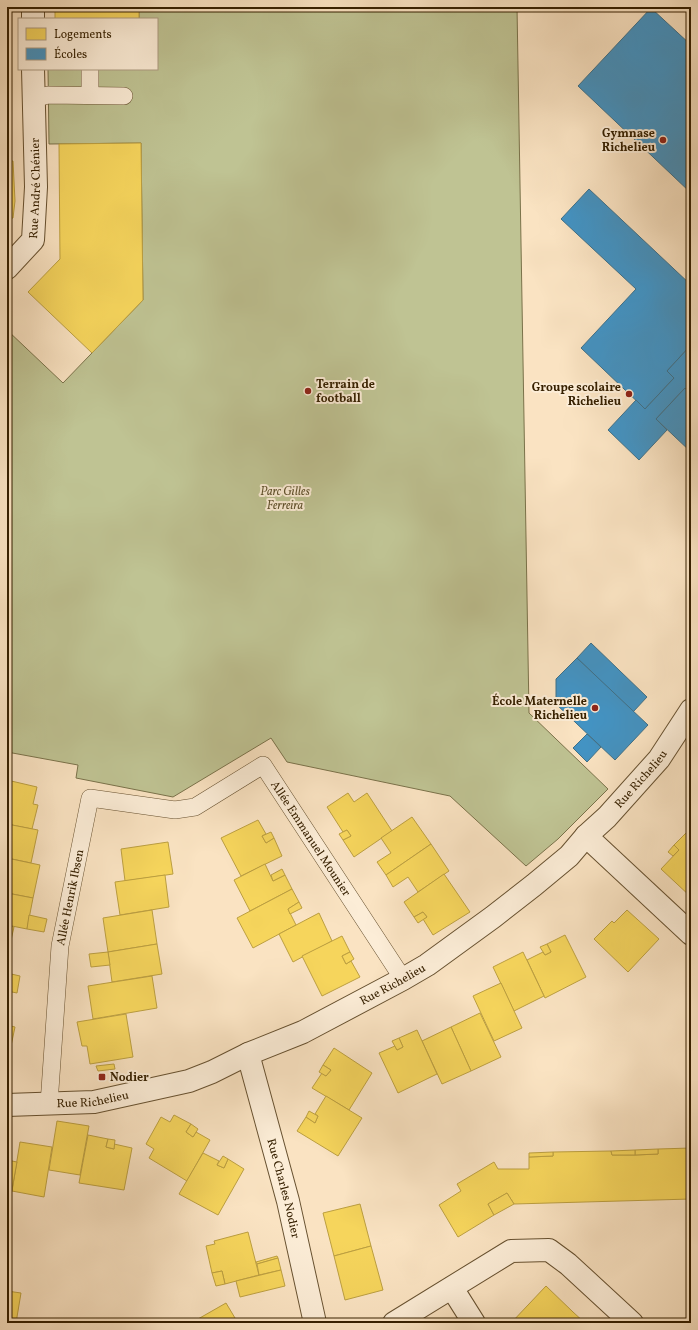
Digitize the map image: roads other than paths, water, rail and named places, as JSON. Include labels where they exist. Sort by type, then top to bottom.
[{"type":"street","points":[[33,7],[33,18]]},
{"type":"street","name":"Rue André Chénier","points":[[7,268],[33,240],[36,187],[33,70]]},
{"type":"street","name":"Rue Richelieu","points":[[7,1105],[94,1102],[189,1081],[212,1072],[248,1054],[303,1032],[403,980],[427,965],[493,917],[569,856],[586,836],[608,817],[659,759],[691,710]]},
{"type":"street","points":[[586,836],[691,934]]},
{"type":"street","name":"Rue Charles Nodier","points":[[248,1054],[288,1201],[315,1323]]},
{"type":"street","points":[[394,1323],[511,1252],[550,1250],[568,1264],[632,1323]]},
{"type":"street","points":[[452,1288],[474,1323]]},
{"type":"lane","points":[[90,70],[90,95]]},
{"type":"lane","points":[[33,99],[48,94],[124,96]]},
{"type":"lane","name":"Allée Emmanuel Mounier","points":[[195,807],[263,765],[403,980]]},
{"type":"lane","name":"Allée Henrik Ibsen","points":[[49,1104],[60,946],[90,798],[175,810],[195,807]]},
{"type":"place","name":"Gymnase Richelieu","points":[[663,140]]},
{"type":"place","name":"Terrain de football","points":[[308,391]]},
{"type":"place","name":"Groupe scolaire Richelieu","points":[[629,394]]},
{"type":"place","name":"École Maternelle Richelieu","points":[[595,708]]},
{"type":"place","name":"Nodier","points":[[102,1077]]},
{"type":"park label","name":"Parc Gilles Ferreira","points":[[285,498]]}]
